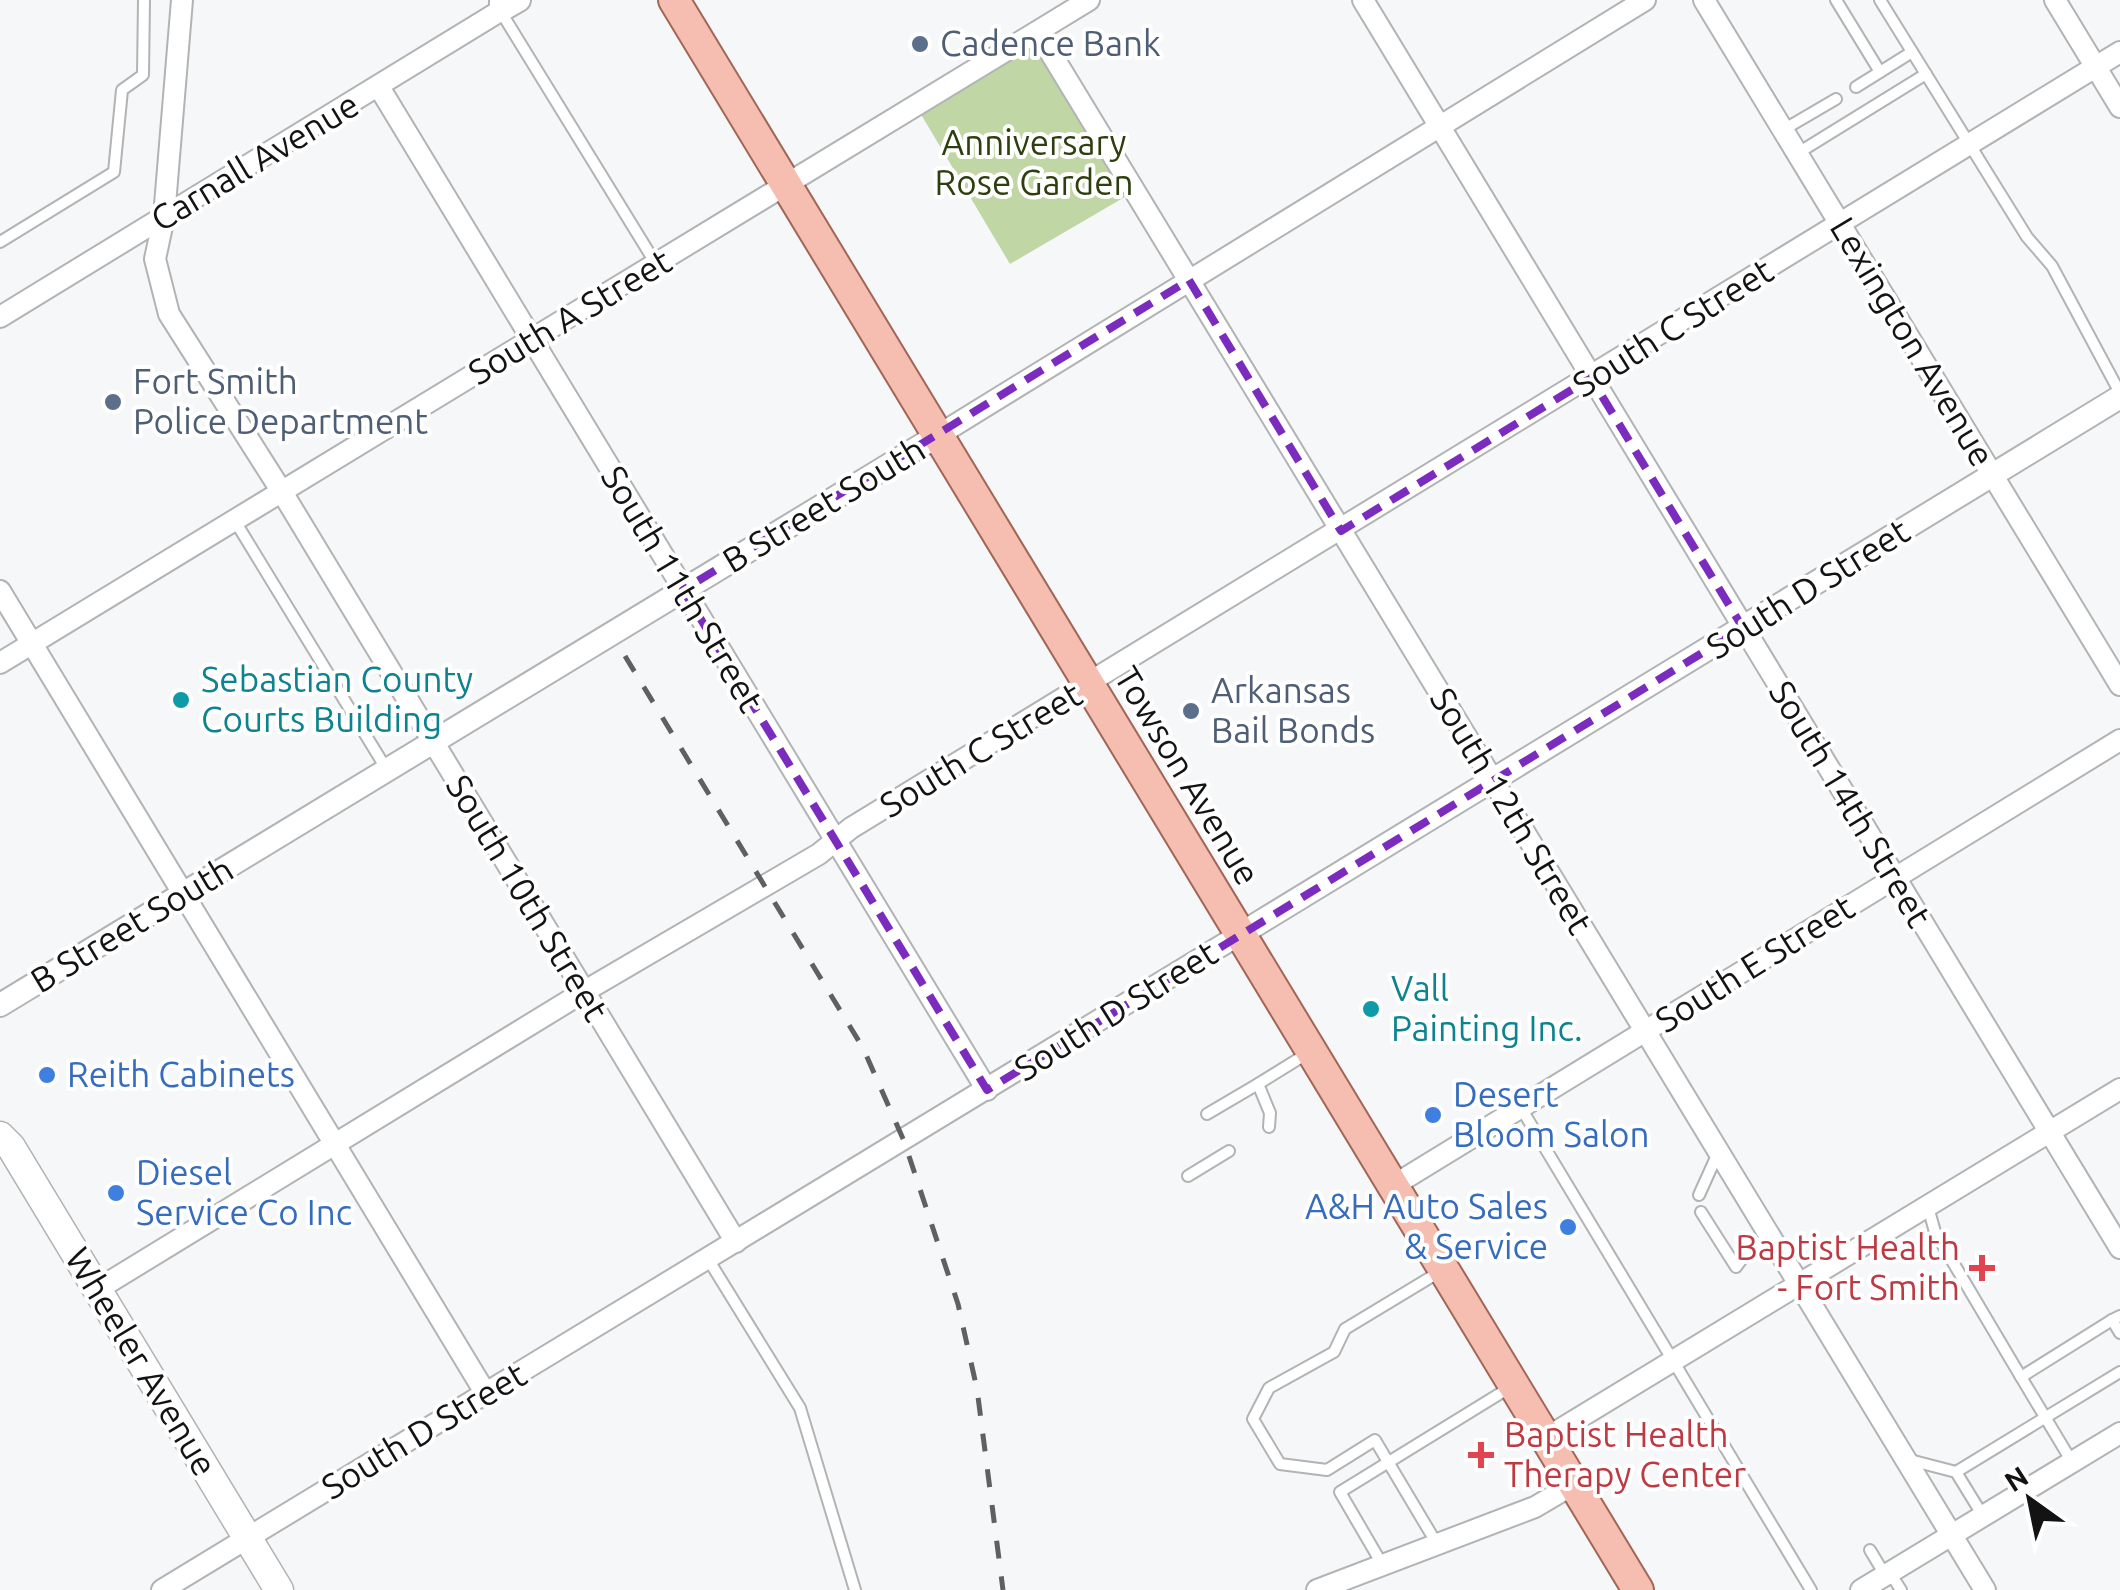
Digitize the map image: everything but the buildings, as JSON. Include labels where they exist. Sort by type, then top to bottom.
[{"type":"main road","name":"Towson Avenue","points":[[674,0],[1638,1590]]},
{"type":"main road","name":"Wheeler Avenue","points":[[0,1136],[98,1289],[279,1590]]},
{"type":"street","name":"South 10th Street","points":[[182,0],[164,218],[155,260],[168,314],[282,492],[736,1242]]},
{"type":"street","name":"South A Street","points":[[0,663],[1089,0]]},
{"type":"street","name":"South 14th Street","points":[[1363,0],[2120,1248]]},
{"type":"street","name":"B Street South","points":[[0,1005],[1645,0]]},
{"type":"street","name":"Lexington Avenue","points":[[1704,0],[2120,685]]},
{"type":"street","points":[[2055,0],[2120,107]]},
{"type":"street","name":"Carnall Avenue","points":[[0,317],[379,87],[507,4]]},
{"type":"street","name":"South 12th Street","points":[[1038,32],[1985,1590]]},
{"type":"street","name":"South C Street","points":[[98,1289],[2120,52]]},
{"type":"street","name":"South 11th Street","points":[[379,87],[986,1090]]},
{"type":"street","name":"South D Street","points":[[162,1590],[1494,782],[2120,395]]},
{"type":"street","points":[[0,591],[486,1394]]},
{"type":"street","name":"South E Street","points":[[1391,1187],[2120,740]]},
{"type":"street","points":[[1546,1438],[2120,1089]]},
{"type":"street","points":[[1860,1590],[1892,1579],[1951,1535],[2120,1432]]},
{"type":"street","points":[[1317,1590],[1535,1508],[1574,1484]]},
{"type":"lane","points":[[0,242],[114,172],[122,90],[143,75],[144,0]]},
{"type":"lane","points":[[1836,0],[1880,72]]},
{"type":"lane","points":[[1880,0],[2027,238],[2052,266],[2120,395]]},
{"type":"lane","points":[[507,4],[656,264]]},
{"type":"lane","points":[[1856,87],[1912,52]]},
{"type":"lane","points":[[1797,153],[1926,74]]},
{"type":"lane","points":[[1783,130],[1836,98]]},
{"type":"lane","points":[[234,521],[387,770]]},
{"type":"lane","points":[[1207,1114],[1310,1053]]},
{"type":"lane","points":[[1258,1084],[1270,1113],[1269,1126]]},
{"type":"lane","points":[[1520,1108],[1811,1590]]},
{"type":"lane","points":[[1188,1176],[1229,1151]]},
{"type":"lane","points":[[1698,1196],[1719,1152]]},
{"type":"lane","points":[[1928,1206],[1935,1232],[2072,1462]]},
{"type":"lane","points":[[1701,1212],[1736,1267],[1748,1251],[1770,1236]]},
{"type":"lane","points":[[708,1260],[800,1408],[855,1590]]},
{"type":"lane","points":[[1437,1544],[1375,1440],[1327,1470],[1280,1464],[1253,1419],[1269,1388],[1334,1352],[1345,1329],[1442,1270]]},
{"type":"lane","points":[[2020,1377],[2116,1318],[2120,1333]]},
{"type":"lane","points":[[1956,1472],[2120,1372]]},
{"type":"lane","points":[[1382,1564],[1340,1492],[1514,1384]]},
{"type":"lane","points":[[1905,1459],[1956,1472],[1982,1516]]},
{"type":"lane","points":[[1870,1550],[1892,1579]]},
{"type":"highlighted area","points":[[1189,280],[1341,531],[1591,378],[1743,628],[987,1090],[683,590]]},
{"type":"green space","name":"Anniversary Rose Garden","points":[[1038,32],[1135,191],[1010,264],[916,106]]},
{"type":"railway","points":[[625,656],[863,1048],[904,1141],[958,1304],[977,1389],[1003,1590]]},
{"type":"place","name":"Cadence Bank","points":[[920,44]]},
{"type":"place","name":"Fort Smith Police Department","points":[[113,402]]},
{"type":"place","name":"Sebastian County Courts Building","points":[[181,700]]},
{"type":"place","name":"Arkansas Bail Bonds","points":[[1191,711]]},
{"type":"place","name":"Vall Painting Inc.","points":[[1371,1009]]},
{"type":"place","name":"Reith Cabinets","points":[[47,1075]]},
{"type":"place","name":"Desert Bloom Salon","points":[[1433,1115]]},
{"type":"place","name":"Diesel Service Co Inc","points":[[116,1193]]},
{"type":"place","name":"A&H Auto Sales & Service","points":[[1568,1227]]},
{"type":"place","name":"Baptist Health - Fort Smith","points":[[1982,1268]]},
{"type":"place","name":"Baptist Health Therapy Center","points":[[1481,1455]]}]
